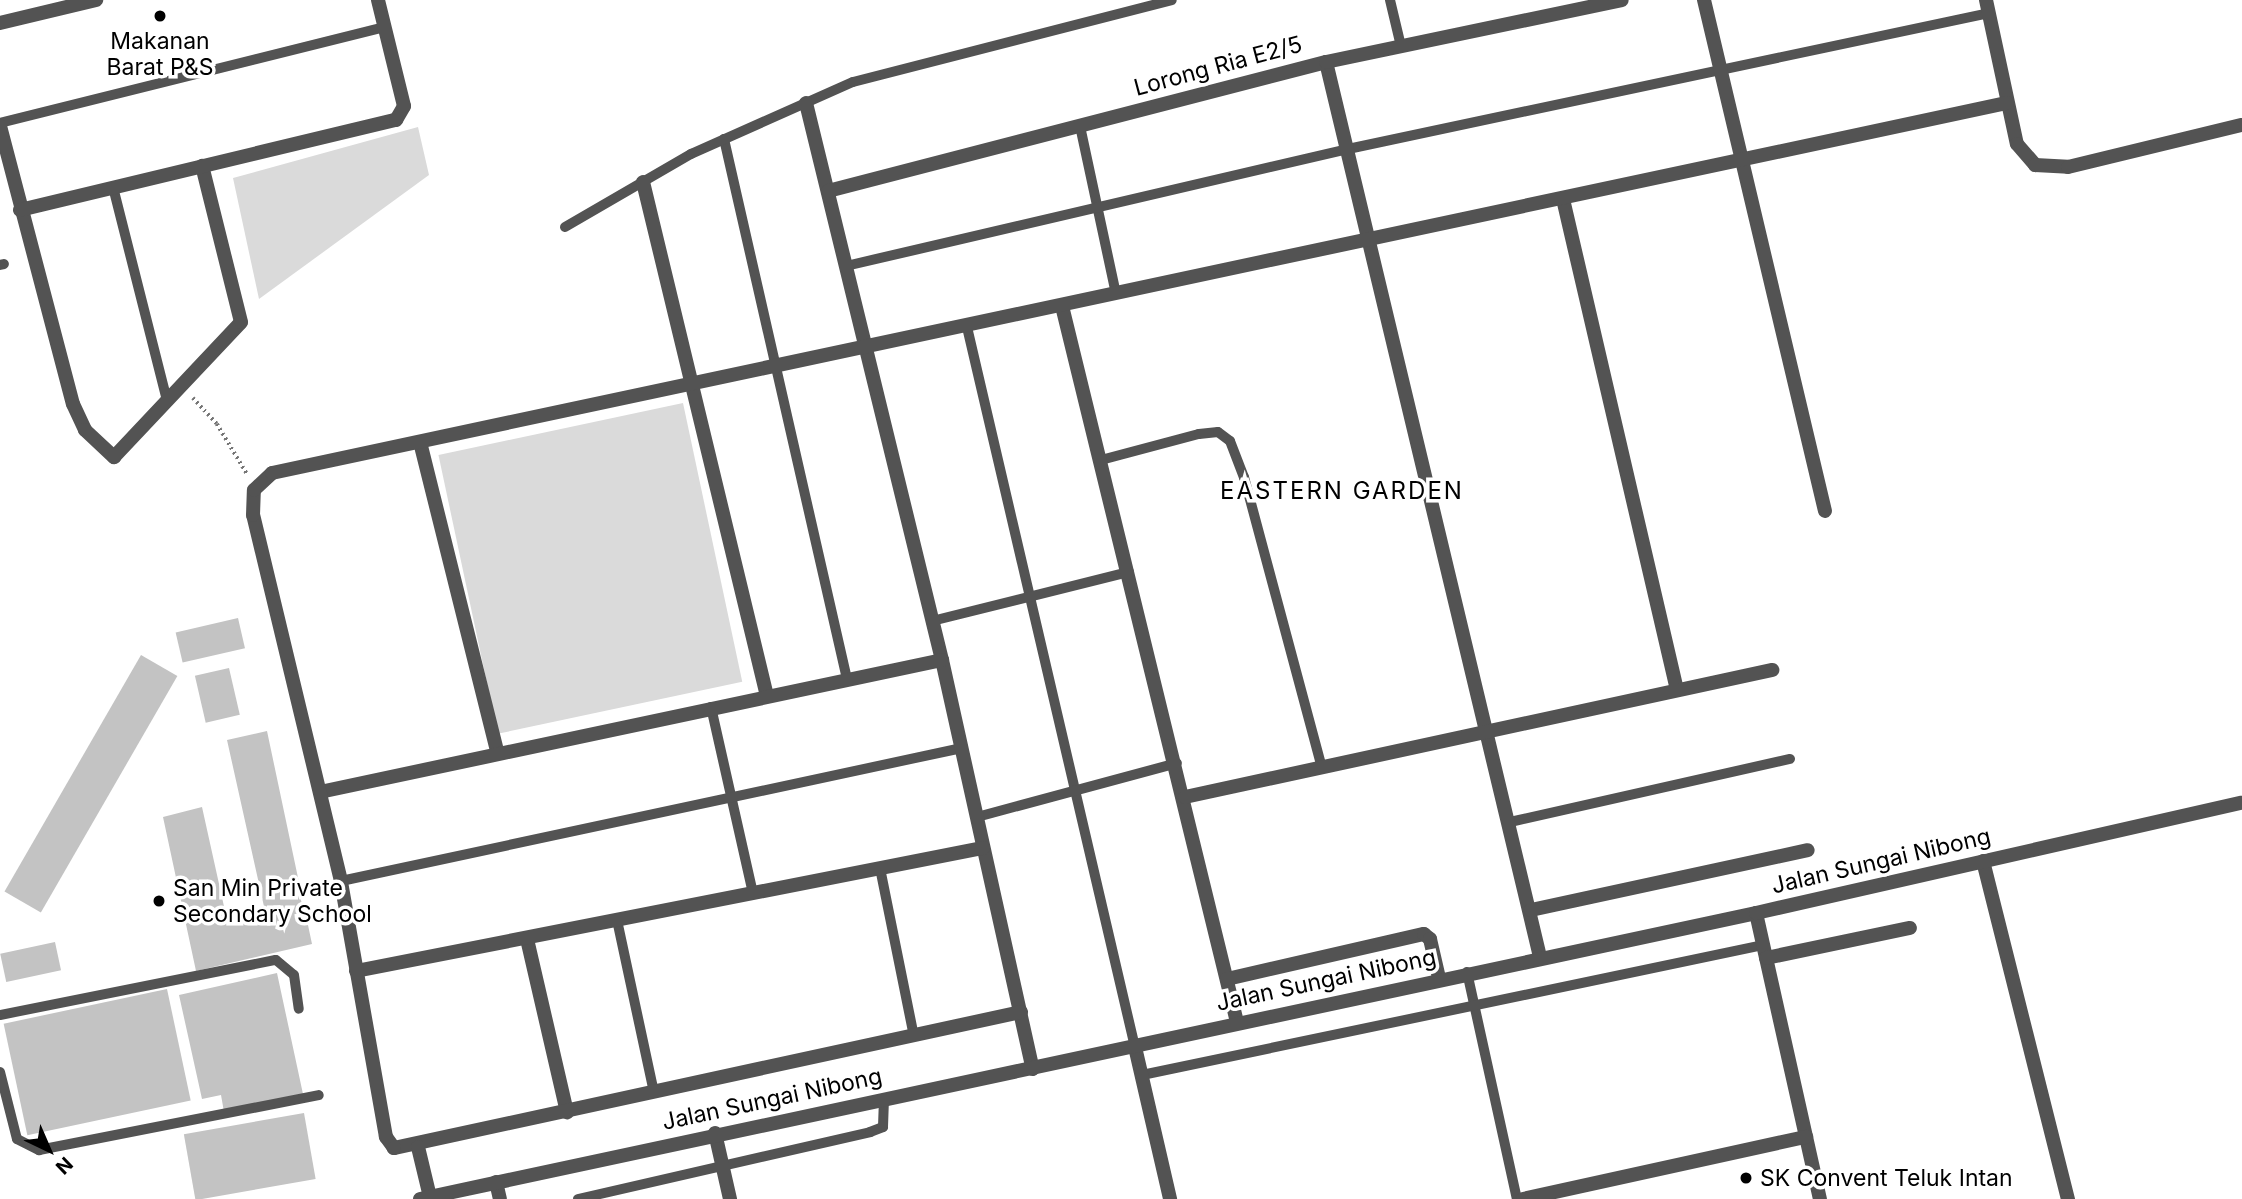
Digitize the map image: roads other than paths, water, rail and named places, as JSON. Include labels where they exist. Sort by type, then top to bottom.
[{"type":"street","points":[[0,23],[96,0]]},
{"type":"street","points":[[20,209],[396,120],[404,106],[378,0]]},
{"type":"street","name":"Lorong Ria E2/5","points":[[828,191],[1326,62],[1622,0]]},
{"type":"street","points":[[1704,0],[1825,511]]},
{"type":"street","points":[[1987,7],[2017,144],[2035,165],[2068,167],[2242,125]]},
{"type":"street","points":[[1326,62],[1489,733],[1540,957]]},
{"type":"street","points":[[806,103],[942,660],[1033,1069]]},
{"type":"street","points":[[1021,1012],[418,1147],[394,1148],[386,1137],[341,881],[253,515],[258,486],[272,473],[865,349],[1370,238],[2007,103]]},
{"type":"street","points":[[0,124],[20,209],[85,430],[114,457],[241,322],[202,166]]},
{"type":"street","points":[[643,182],[694,383],[767,696]]},
{"type":"street","points":[[1563,199],[1677,690]]},
{"type":"street","points":[[1062,306],[1177,763],[1237,1022]]},
{"type":"street","points":[[420,442],[497,751]]},
{"type":"street","points":[[320,792],[497,751],[942,660]]},
{"type":"street","points":[[1185,797],[1321,765],[1489,733],[1772,670]]},
{"type":"street","name":"Jalan Sungai Nibong","points":[[425,1198],[715,1133],[1033,1069],[1439,978],[1756,913],[2242,803]]},
{"type":"street","points":[[356,971],[983,848]]},
{"type":"street","points":[[1531,910],[1808,850]]},
{"type":"street","points":[[1983,861],[2068,1199]]},
{"type":"street","points":[[1756,913],[1819,1199]]},
{"type":"street","points":[[1765,951],[1910,928]]},
{"type":"street","points":[[1227,979],[1424,934],[1430,939],[1439,978]]},
{"type":"street","points":[[527,939],[567,1112]]},
{"type":"street","points":[[1135,1047],[1170,1199]]},
{"type":"street","points":[[715,1133],[730,1199]]},
{"type":"street","points":[[1520,1199],[1806,1137]]},
{"type":"street","points":[[418,1147],[425,1198]]},
{"type":"street","points":[[496,1182],[500,1199]]},
{"type":"lane","points":[[565,226],[724,139],[806,103],[928,61],[1171,0]]},
{"type":"lane","points":[[1390,0],[1401,46]]},
{"type":"lane","points":[[846,266],[1348,149],[1987,7]]},
{"type":"lane","points":[[0,124],[384,27]]},
{"type":"lane","points":[[1080,126],[1116,294]]},
{"type":"lane","points":[[724,139],[847,679]]},
{"type":"lane","points":[[113,187],[167,401]]},
{"type":"lane","points":[[967,327],[1135,1047]]},
{"type":"lane","points":[[1101,460],[1199,434],[1218,432],[1230,441],[1321,765]]},
{"type":"lane","points":[[932,621],[1129,572]]},
{"type":"lane","points":[[712,707],[753,892]]},
{"type":"lane","points":[[341,881],[962,748]]},
{"type":"lane","points":[[1510,822],[1790,759]]},
{"type":"lane","points":[[977,817],[1177,763]]},
{"type":"lane","points":[[880,868],[914,1036]]},
{"type":"lane","points":[[617,920],[654,1093]]},
{"type":"lane","points":[[1142,1075],[1474,1004],[1765,951]]},
{"type":"lane","points":[[0,1015],[276,960],[293,975],[299,1009]]},
{"type":"lane","points":[[1467,972],[1520,1199]]},
{"type":"lane","points":[[0,1072],[17,1139],[39,1150],[318,1095]]},
{"type":"lane","points":[[578,1199],[870,1132],[883,1127],[884,1099]]},
{"type":"place","name":"Makanan Barat P&S","points":[[160,16]]},
{"type":"place","name":"San Min Private Secondary School","points":[[159,901]]},
{"type":"place","name":"SK Convent Teluk Intan","points":[[1746,1178]]},
{"type":"district","name":"EASTERN GARDEN","points":[[1342,491]]}]
